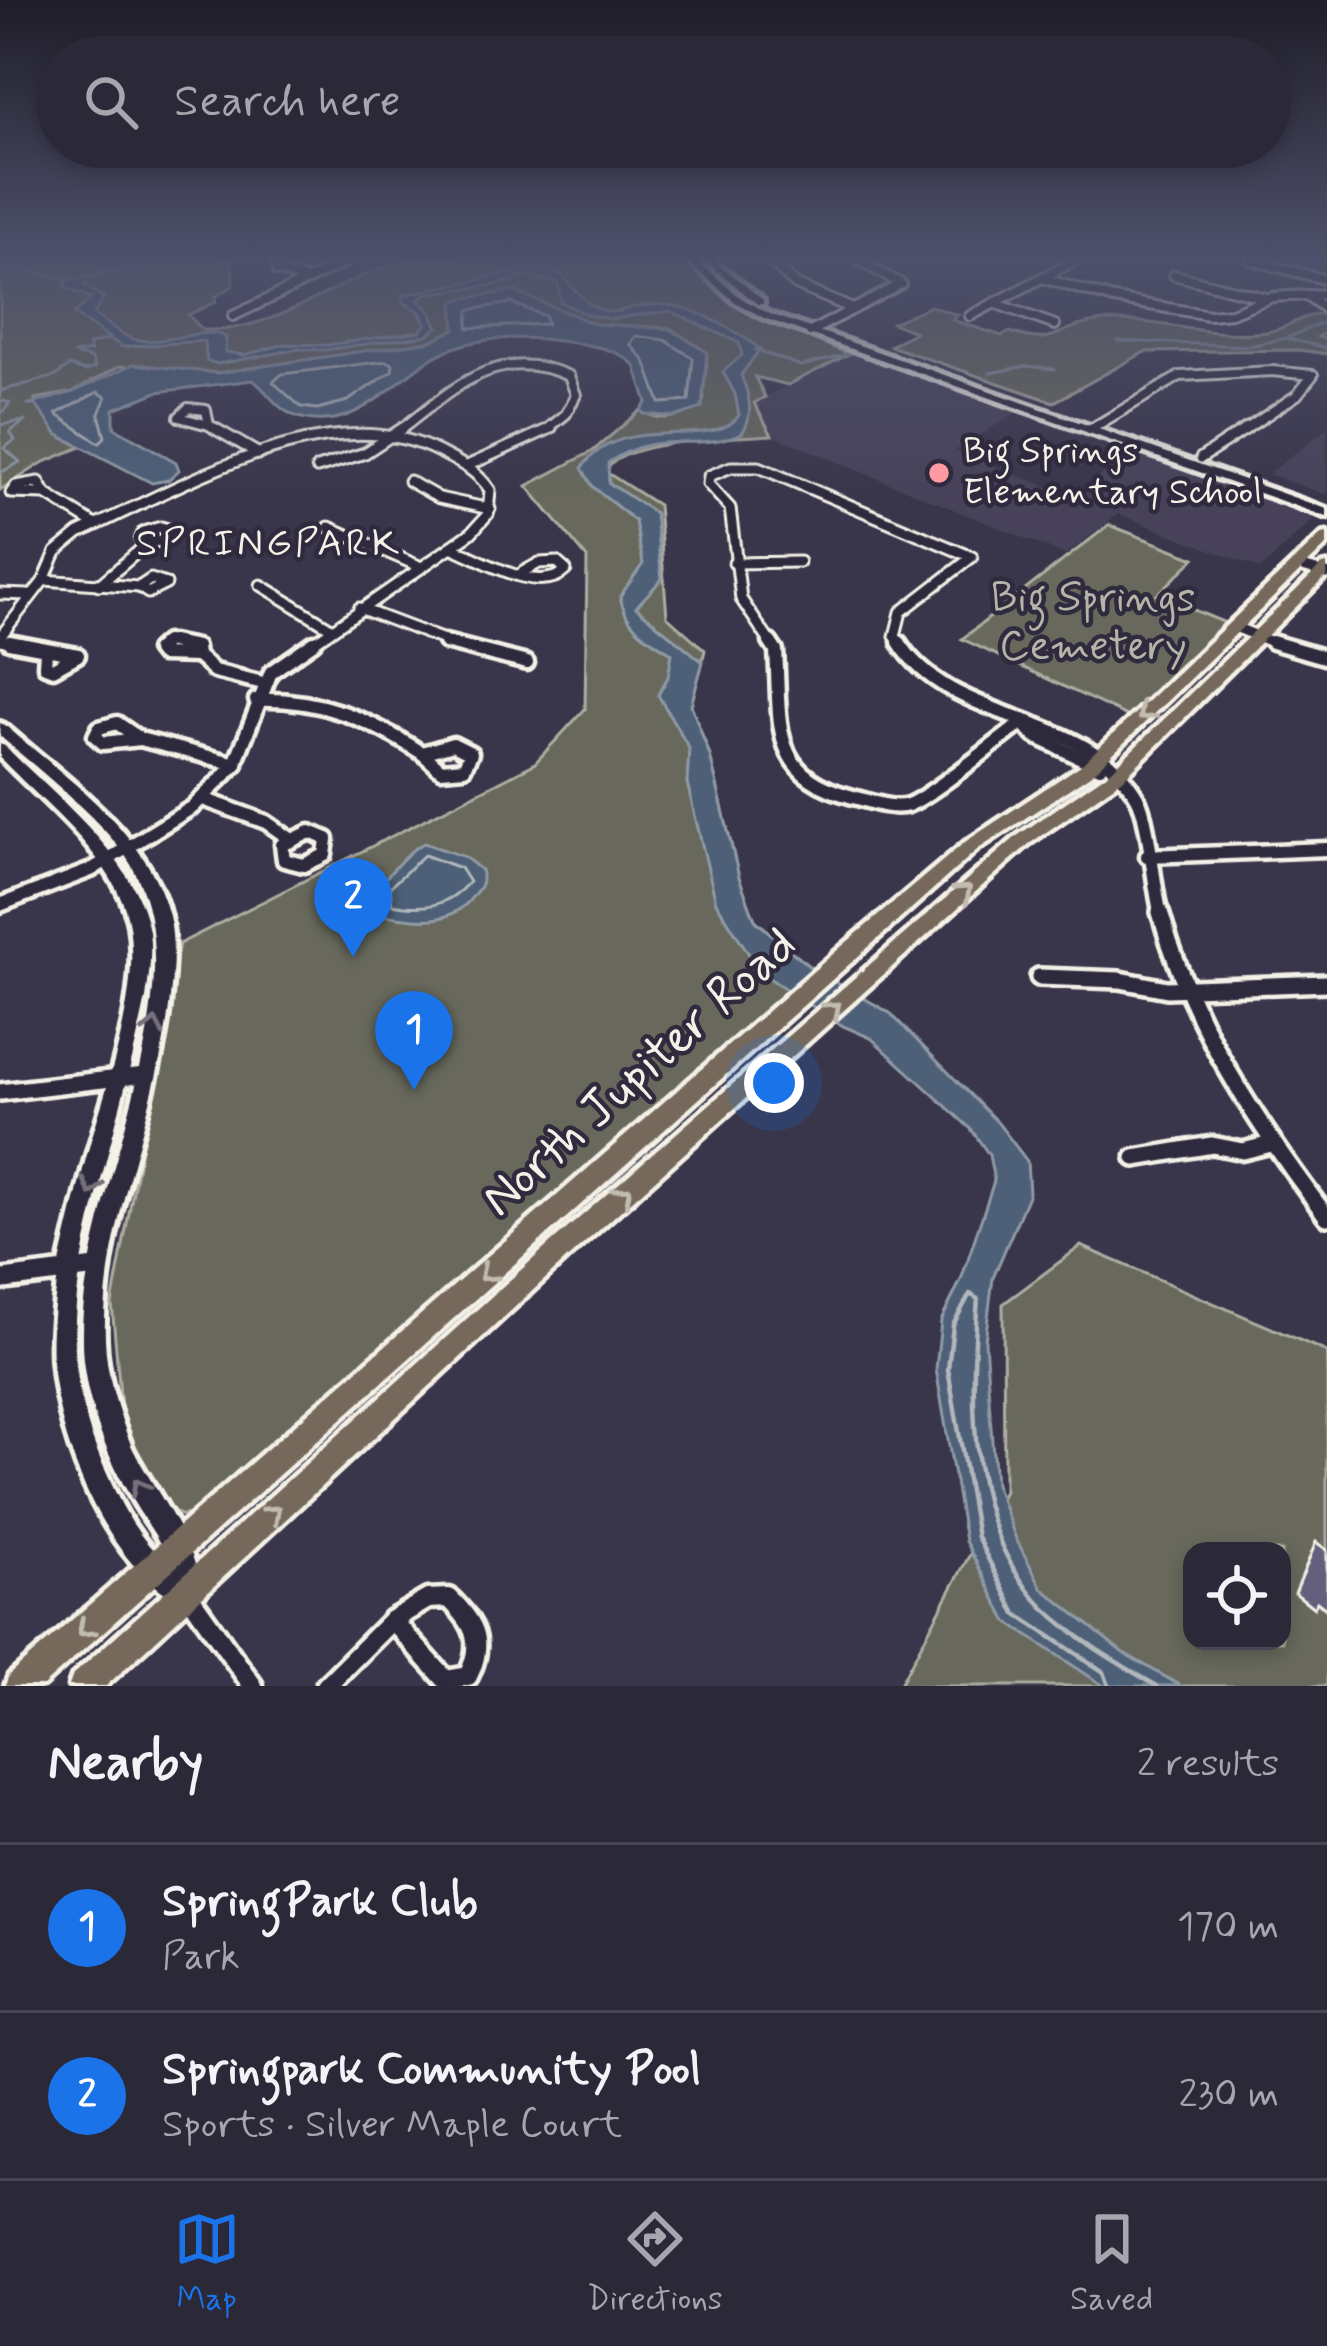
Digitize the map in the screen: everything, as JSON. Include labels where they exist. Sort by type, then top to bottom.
[{"type":"main road","points":[[839,339],[1327,513]]},
{"type":"main road","points":[[1093,427],[1202,458],[1327,502]]},
{"type":"main road","name":"North Jupiter Road","points":[[20,1686],[971,846],[1096,760],[1327,537]]},
{"type":"main road","name":"North Jupiter Road","points":[[84,1686],[561,1249],[1023,840],[1117,776],[1326,572]]},
{"type":"main road","points":[[0,728],[117,854],[141,941],[133,1011],[72,1270],[62,1342],[74,1416],[90,1468],[116,1520],[150,1571],[187,1592]]},
{"type":"main road","points":[[0,749],[151,884],[164,929],[160,992],[146,1075],[100,1267],[92,1339],[102,1391],[124,1458],[177,1548],[187,1592]]},
{"type":"main road","points":[[539,1228],[561,1249]]},
{"type":"street","points":[[317,468],[370,451],[481,370],[533,364],[569,376],[576,395],[558,422],[467,466]]},
{"type":"street","points":[[1093,427],[1180,376],[1308,374],[1314,379],[1202,458]]},
{"type":"street","points":[[209,425],[259,454]]},
{"type":"street","points":[[0,905],[117,854],[206,800],[236,764],[263,682],[289,656],[479,525],[490,508],[488,484],[467,466],[424,444],[390,435],[326,434],[259,454],[94,524],[56,552],[44,580],[28,595],[20,616],[0,638],[46,651]]},
{"type":"street","points":[[694,473],[709,476],[731,466],[759,467],[972,557],[901,612],[894,621],[893,640],[902,656],[1022,723],[1035,736],[1096,760],[1141,803],[1148,856],[1172,950],[1188,988],[1270,1144],[1327,1217]]},
{"type":"street","points":[[709,476],[708,484],[730,508],[734,520],[734,563],[741,599],[776,651],[784,747],[796,769],[815,784],[884,805],[908,805],[1022,723]]},
{"type":"street","points":[[410,481],[439,498],[490,508]]},
{"type":"street","points":[[46,494],[94,524]]},
{"type":"street","points":[[329,526],[421,567]]},
{"type":"street","points":[[98,585],[148,543]]},
{"type":"street","points":[[451,547],[523,572]]},
{"type":"street","points":[[734,563],[799,562]]},
{"type":"street","points":[[1299,566],[1326,572]]},
{"type":"street","points":[[44,580],[139,587]]},
{"type":"street","points":[[261,585],[331,628]]},
{"type":"street","points":[[0,594],[28,595]]},
{"type":"street","points":[[359,608],[419,634],[527,663]]},
{"type":"street","points":[[1235,627],[1299,653],[1327,658]]},
{"type":"street","points":[[196,656],[225,675],[263,682]]},
{"type":"street","points":[[256,700],[313,701],[355,711],[422,753]]},
{"type":"street","points":[[140,739],[236,764]]},
{"type":"street","points":[[206,800],[266,822],[289,838]]},
{"type":"street","points":[[1148,856],[1327,849]]},
{"type":"street","points":[[1039,977],[1188,988],[1327,982]]},
{"type":"street","points":[[0,1092],[146,1075]]},
{"type":"street","points":[[1135,1158],[1211,1145],[1243,1151],[1270,1144]]},
{"type":"street","points":[[0,1280],[100,1267]]},
{"type":"street","points":[[187,1592],[253,1686]]},
{"type":"street","points":[[326,1686],[392,1620],[428,1599],[449,1598],[478,1628],[481,1653],[468,1676],[446,1680],[392,1620]]},
{"type":"shaded area","name":"Big Springs Elementary School","points":[[849,354],[884,361],[1020,410],[955,451],[1072,496],[1133,453],[1311,515],[1313,520],[1261,569],[1118,514],[1065,555],[772,435],[753,403]]},
{"type":"shaded area","points":[[1327,428],[1327,495],[1268,474]]},
{"type":"green space","points":[[0,339],[436,339],[217,373],[120,366],[73,392],[35,399],[57,434],[81,447],[42,463],[0,490]]},
{"type":"green space","points":[[686,339],[812,339],[849,354],[788,385],[755,377],[765,397],[754,403],[772,435],[654,447],[615,461],[606,472],[658,505],[667,616],[705,650],[691,705],[710,756],[739,878],[755,920],[812,969],[197,1511],[182,1516],[168,1508],[140,1460],[121,1407],[112,1304],[179,944],[534,764],[585,709],[587,558],[527,486],[593,451],[641,410],[666,418],[697,405],[704,399],[706,352]]},
{"type":"green space","points":[[903,339],[1323,339],[1327,354],[1299,350],[1145,352],[1054,402],[890,346]]},
{"type":"green space","name":"Big Springs Cemetery","points":[[1109,525],[1195,558],[1157,595],[1228,624],[1129,717],[962,639]]},
{"type":"green space","points":[[1081,1246],[1327,1352],[1327,1686],[899,1686],[1004,1491],[1003,1304]]},
{"type":"water","points":[[110,339],[226,339],[225,352],[244,355],[285,344],[402,339],[299,349],[218,364],[207,361],[204,341],[122,347]]},
{"type":"water","points":[[511,339],[448,350],[344,417],[324,420],[293,415],[253,380],[157,392],[114,409],[114,427],[176,462],[179,470],[168,480],[152,483],[57,434],[36,405],[27,405],[73,392],[134,364],[217,373],[431,341]]},
{"type":"water","points":[[532,339],[686,339],[707,352],[702,408],[675,417],[644,414],[641,410],[647,402],[635,366],[628,360],[594,346]]},
{"type":"water","points":[[730,339],[746,339],[760,349],[741,375],[750,412],[742,433],[725,439],[644,446],[608,463],[609,483],[655,513],[662,579],[636,607],[703,662],[691,705],[710,756],[739,877],[755,920],[812,969],[890,1013],[998,1123],[1027,1161],[1029,1193],[993,1278],[985,1341],[995,1484],[1042,1588],[1122,1652],[1181,1686],[1104,1686],[1007,1622],[965,1541],[936,1369],[941,1321],[961,1280],[994,1181],[989,1155],[971,1129],[871,1038],[843,1026],[761,973],[716,902],[687,783],[689,748],[658,695],[668,677],[672,653],[632,623],[620,596],[643,564],[635,521],[593,487],[582,468],[599,450],[619,440],[727,426],[739,415],[723,372],[742,355],[739,343]]},
{"type":"water","points":[[424,843],[465,857],[481,870],[481,884],[464,906],[444,917],[410,919],[385,915],[375,898],[359,897],[376,887]]},
{"type":"building","points":[[1316,1542],[1327,1550],[1327,1610],[1317,1602],[1314,1608],[1295,1593]]},
{"type":"waterway","points":[[0,391],[56,376],[69,366],[85,371],[95,368],[92,359],[74,354],[91,351],[88,345],[110,339]]},
{"type":"waterway","points":[[1118,341],[1249,346],[1284,339]]},
{"type":"waterway","points":[[1288,339],[1327,348]]},
{"type":"waterway","points":[[755,350],[801,366],[849,354]]},
{"type":"waterway","points":[[990,373],[1026,366],[1054,369]]},
{"type":"waterway","points":[[0,400],[10,403],[0,415]]},
{"type":"waterway","points":[[0,425],[25,421],[10,432],[15,440],[4,448],[20,462],[0,473]]},
{"type":"place","name":"Big Springs Elementary School","points":[[939,473]]},
{"type":"place","name":"Springpark Community Pool","points":[[353,957]]},
{"type":"place","name":"SpringPark Club","points":[[414,1090]]},
{"type":"district","name":"SPRINGPARK","points":[[269,544]]}]
